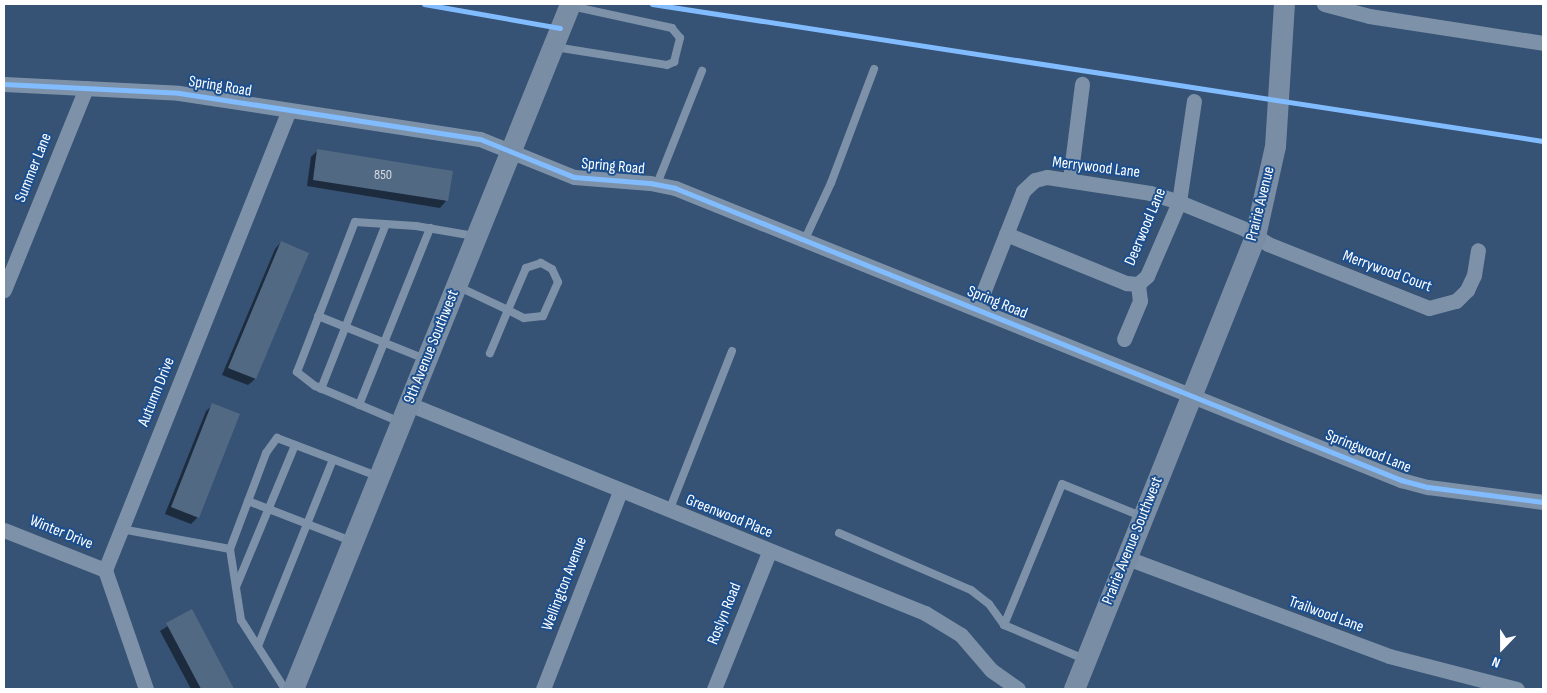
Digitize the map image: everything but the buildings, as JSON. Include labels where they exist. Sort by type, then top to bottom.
[{"type":"street","name":"Prairie Avenue","points":[[1192,393],[1255,236],[1276,140],[1284,4]]},
{"type":"street","points":[[1324,4],[1369,16],[1543,43]]},
{"type":"street","name":"9th Avenue Southwest","points":[[293,689],[569,5]]},
{"type":"street","name":"Spring Road","points":[[4,84],[179,93],[480,139],[574,177],[657,184],[691,194],[1192,393]]},
{"type":"street","points":[[1070,179],[1082,84]]},
{"type":"street","name":"Summer Lane","points":[[4,290],[86,88]]},
{"type":"street","name":"Deerwood Lane","points":[[1006,234],[1126,283],[1138,284],[1147,276],[1179,202],[1194,101]]},
{"type":"street","name":"Autumn Drive","points":[[104,570],[289,110]]},
{"type":"street","name":"Merrywood Lane","points":[[977,308],[1023,191],[1029,185],[1047,177],[1070,179],[1150,193],[1179,202],[1245,229],[1255,236]]},
{"type":"street","name":"Merrywood Court","points":[[1255,236],[1429,308],[1456,301],[1467,290],[1474,275],[1478,250]]},
{"type":"street","points":[[1124,339],[1140,300],[1138,284]]},
{"type":"street","name":"Springwood Lane","points":[[1192,393],[1401,480],[1428,487],[1543,502]]},
{"type":"street","name":"Prairie Avenue Southwest","points":[[1074,689],[1128,558],[1192,393]]},
{"type":"street","name":"Greenwood Place","points":[[405,413],[620,492],[944,622],[961,635],[991,670],[1018,689]]},
{"type":"street","name":"Wellington Avenue","points":[[543,689],[620,492]]},
{"type":"street","name":"Winter Drive","points":[[4,530],[104,570]]},
{"type":"street","name":"Roslyn Road","points":[[714,689],[770,552]]},
{"type":"street","name":"Trailwood Lane","points":[[1128,558],[1389,656],[1517,689]]},
{"type":"street","points":[[104,570],[146,689]]},
{"type":"lane","points":[[553,46],[667,65],[674,62],[680,38],[672,28],[569,5]]},
{"type":"lane","points":[[805,239],[831,183],[874,69]]},
{"type":"lane","points":[[657,184],[702,71]]},
{"type":"lane","points":[[405,413],[359,405],[321,388],[297,372],[355,222],[430,228],[477,236]]},
{"type":"lane","points":[[321,388],[386,224]]},
{"type":"lane","points":[[359,405],[430,228]]},
{"type":"lane","points":[[457,286],[508,310],[524,318],[543,316],[558,282],[552,269],[541,263],[526,268],[508,310],[490,353]]},
{"type":"lane","points":[[318,316],[385,341],[427,360]]},
{"type":"lane","points":[[669,511],[732,351]]},
{"type":"lane","points":[[285,689],[241,620],[230,549],[266,453],[277,438],[380,477]]},
{"type":"lane","points":[[236,587],[270,510],[295,445]]},
{"type":"lane","points":[[258,646],[333,459]]},
{"type":"lane","points":[[1004,625],[1062,484],[1143,517]]},
{"type":"lane","points":[[248,501],[353,541]]},
{"type":"lane","points":[[121,528],[230,549]]},
{"type":"lane","points":[[839,533],[971,590],[989,604],[1004,625],[1086,660]]},
{"type":"cycle path","points":[[424,4],[560,28]]},
{"type":"cycle path","points":[[652,4],[1543,141]]},
{"type":"cycle path","points":[[4,84],[179,93],[480,139],[574,177],[650,183],[675,188],[1401,480],[1428,487],[1543,502]]}]
